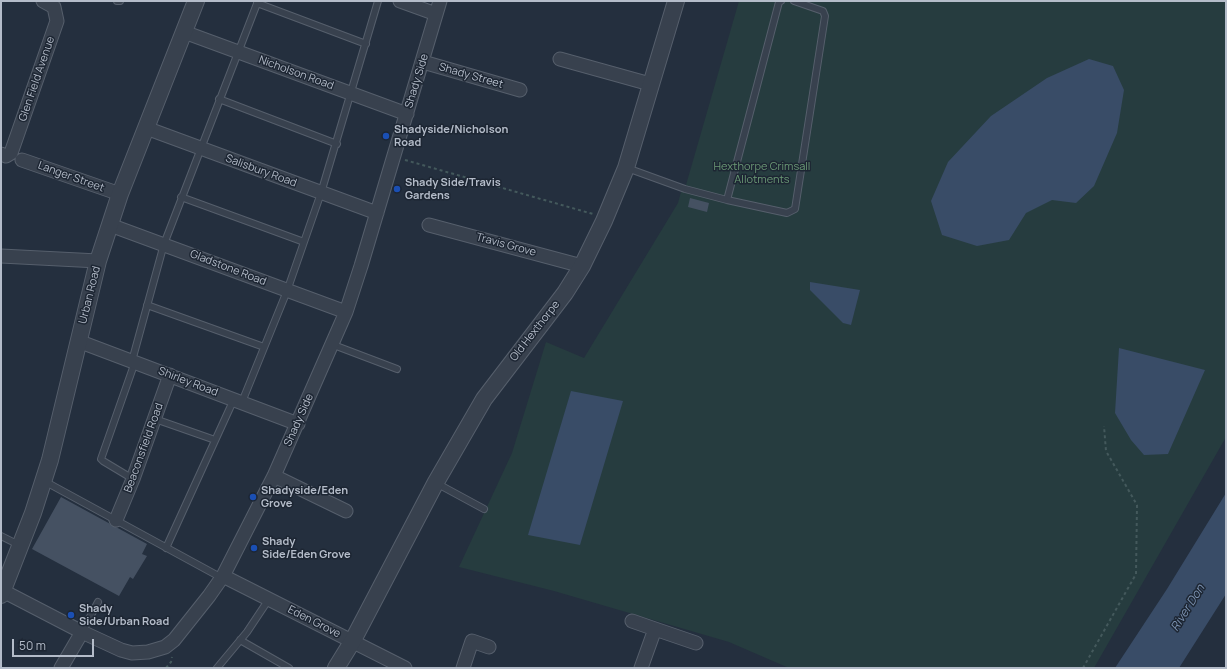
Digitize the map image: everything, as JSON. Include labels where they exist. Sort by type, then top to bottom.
[{"type":"street","name":"Glen Field Avenue","points":[[1,154],[6,156],[11,153],[57,21],[54,7],[43,1]]},
{"type":"street","name":"Urban Road","points":[[2,593],[43,481],[59,426],[98,261],[120,194],[196,1]]},
{"type":"street","points":[[400,1],[436,14]]},
{"type":"street","name":"Shady Side","points":[[2,593],[121,650],[132,653],[148,652],[165,647],[182,632],[222,577],[274,476],[346,312],[424,62],[440,1]]},
{"type":"street","name":"Old Hexthorpe","points":[[336,668],[352,642],[436,482],[484,399],[565,292],[582,266],[606,218],[626,168],[676,1]]},
{"type":"street","name":"Nicholson Road","points":[[184,32],[407,114]]},
{"type":"street","points":[[560,59],[650,84]]},
{"type":"street","name":"Shady Street","points":[[424,62],[520,90]]},
{"type":"street","name":"Salisbury Road","points":[[146,128],[377,213]]},
{"type":"street","name":"Langer Street","points":[[22,160],[120,194]]},
{"type":"street","name":"Gladstone Road","points":[[110,225],[346,312]]},
{"type":"street","name":"Travis Grove","points":[[429,225],[582,266]]},
{"type":"street","points":[[1,256],[98,261]]},
{"type":"street","name":"Shirley Road","points":[[78,341],[298,424]]},
{"type":"street","name":"Beaconsfield Road","points":[[116,520],[133,479],[170,375]]},
{"type":"street","points":[[274,476],[346,511]]},
{"type":"street","name":"Eden Grove","points":[[222,577],[269,599],[400,667]]},
{"type":"street","points":[[632,621],[696,643]]},
{"type":"street","points":[[641,668],[655,629]]},
{"type":"street","points":[[61,668],[82,632]]},
{"type":"street","points":[[463,668],[472,641],[489,647]]},
{"type":"lane","points":[[166,548],[215,440],[238,401],[264,347],[287,291],[337,144],[378,1]]},
{"type":"lane","points":[[727,200],[779,2],[781,1]]},
{"type":"lane","points":[[626,168],[686,189],[727,200],[787,213],[795,209],[825,16],[823,11],[794,1]]},
{"type":"lane","points":[[133,479],[101,459],[133,361],[164,244],[219,99],[258,2],[366,44]]},
{"type":"lane","points":[[219,99],[337,144]]},
{"type":"lane","points":[[181,197],[304,242]]},
{"type":"lane","points":[[147,305],[264,347]]},
{"type":"lane","points":[[331,344],[397,369]]},
{"type":"lane","points":[[155,418],[215,440]]},
{"type":"lane","points":[[43,481],[222,577]]},
{"type":"lane","points":[[436,482],[484,509]]},
{"type":"lane","points":[[1,536],[20,546]]},
{"type":"lane","points":[[218,668],[269,599]]},
{"type":"lane","points":[[82,632],[98,602]]},
{"type":"lane","points":[[240,640],[289,668]]},
{"type":"path","points":[[394,157],[606,218]]},
{"type":"path","points":[[1083,668],[1136,574],[1137,505],[1106,451],[1104,426]]},
{"type":"green space","name":"Hexthorpe Crimsall Allotments","points":[[739,1],[1226,1],[1226,437],[1094,668],[789,668],[729,642],[554,591],[459,567],[512,453],[546,342],[584,358],[678,203],[681,192],[684,192]]},
{"type":"water","points":[[1089,59],[1113,66],[1124,90],[1117,133],[1094,186],[1076,203],[1052,200],[1026,213],[1009,240],[977,246],[942,235],[931,201],[948,162],[991,116],[1047,78]]},
{"type":"water","points":[[810,282],[860,290],[851,325],[843,323],[810,290]]},
{"type":"water","points":[[1119,348],[1205,370],[1168,454],[1144,455],[1131,440],[1115,413]]},
{"type":"water","points":[[571,391],[623,401],[580,545],[528,535]]},
{"type":"water","name":"River Don","points":[[1226,493],[1226,594],[1179,668],[1115,668],[1167,589]]},
{"type":"building","points":[[690,198],[709,203],[707,212],[688,207]]},
{"type":"building","points":[[61,497],[147,544],[142,554],[147,556],[133,579],[130,577],[119,596],[32,549]]},
{"type":"place","name":"Shadyside/Nicholson Road","points":[[386,136]]},
{"type":"place","name":"Shady Side/Travis Gardens","points":[[397,189]]},
{"type":"place","name":"Shadyside/Eden Grove","points":[[253,497]]},
{"type":"place","name":"Shady Side/Eden Grove","points":[[254,548]]},
{"type":"place","name":"Shady Side/Urban Road","points":[[71,615]]}]
